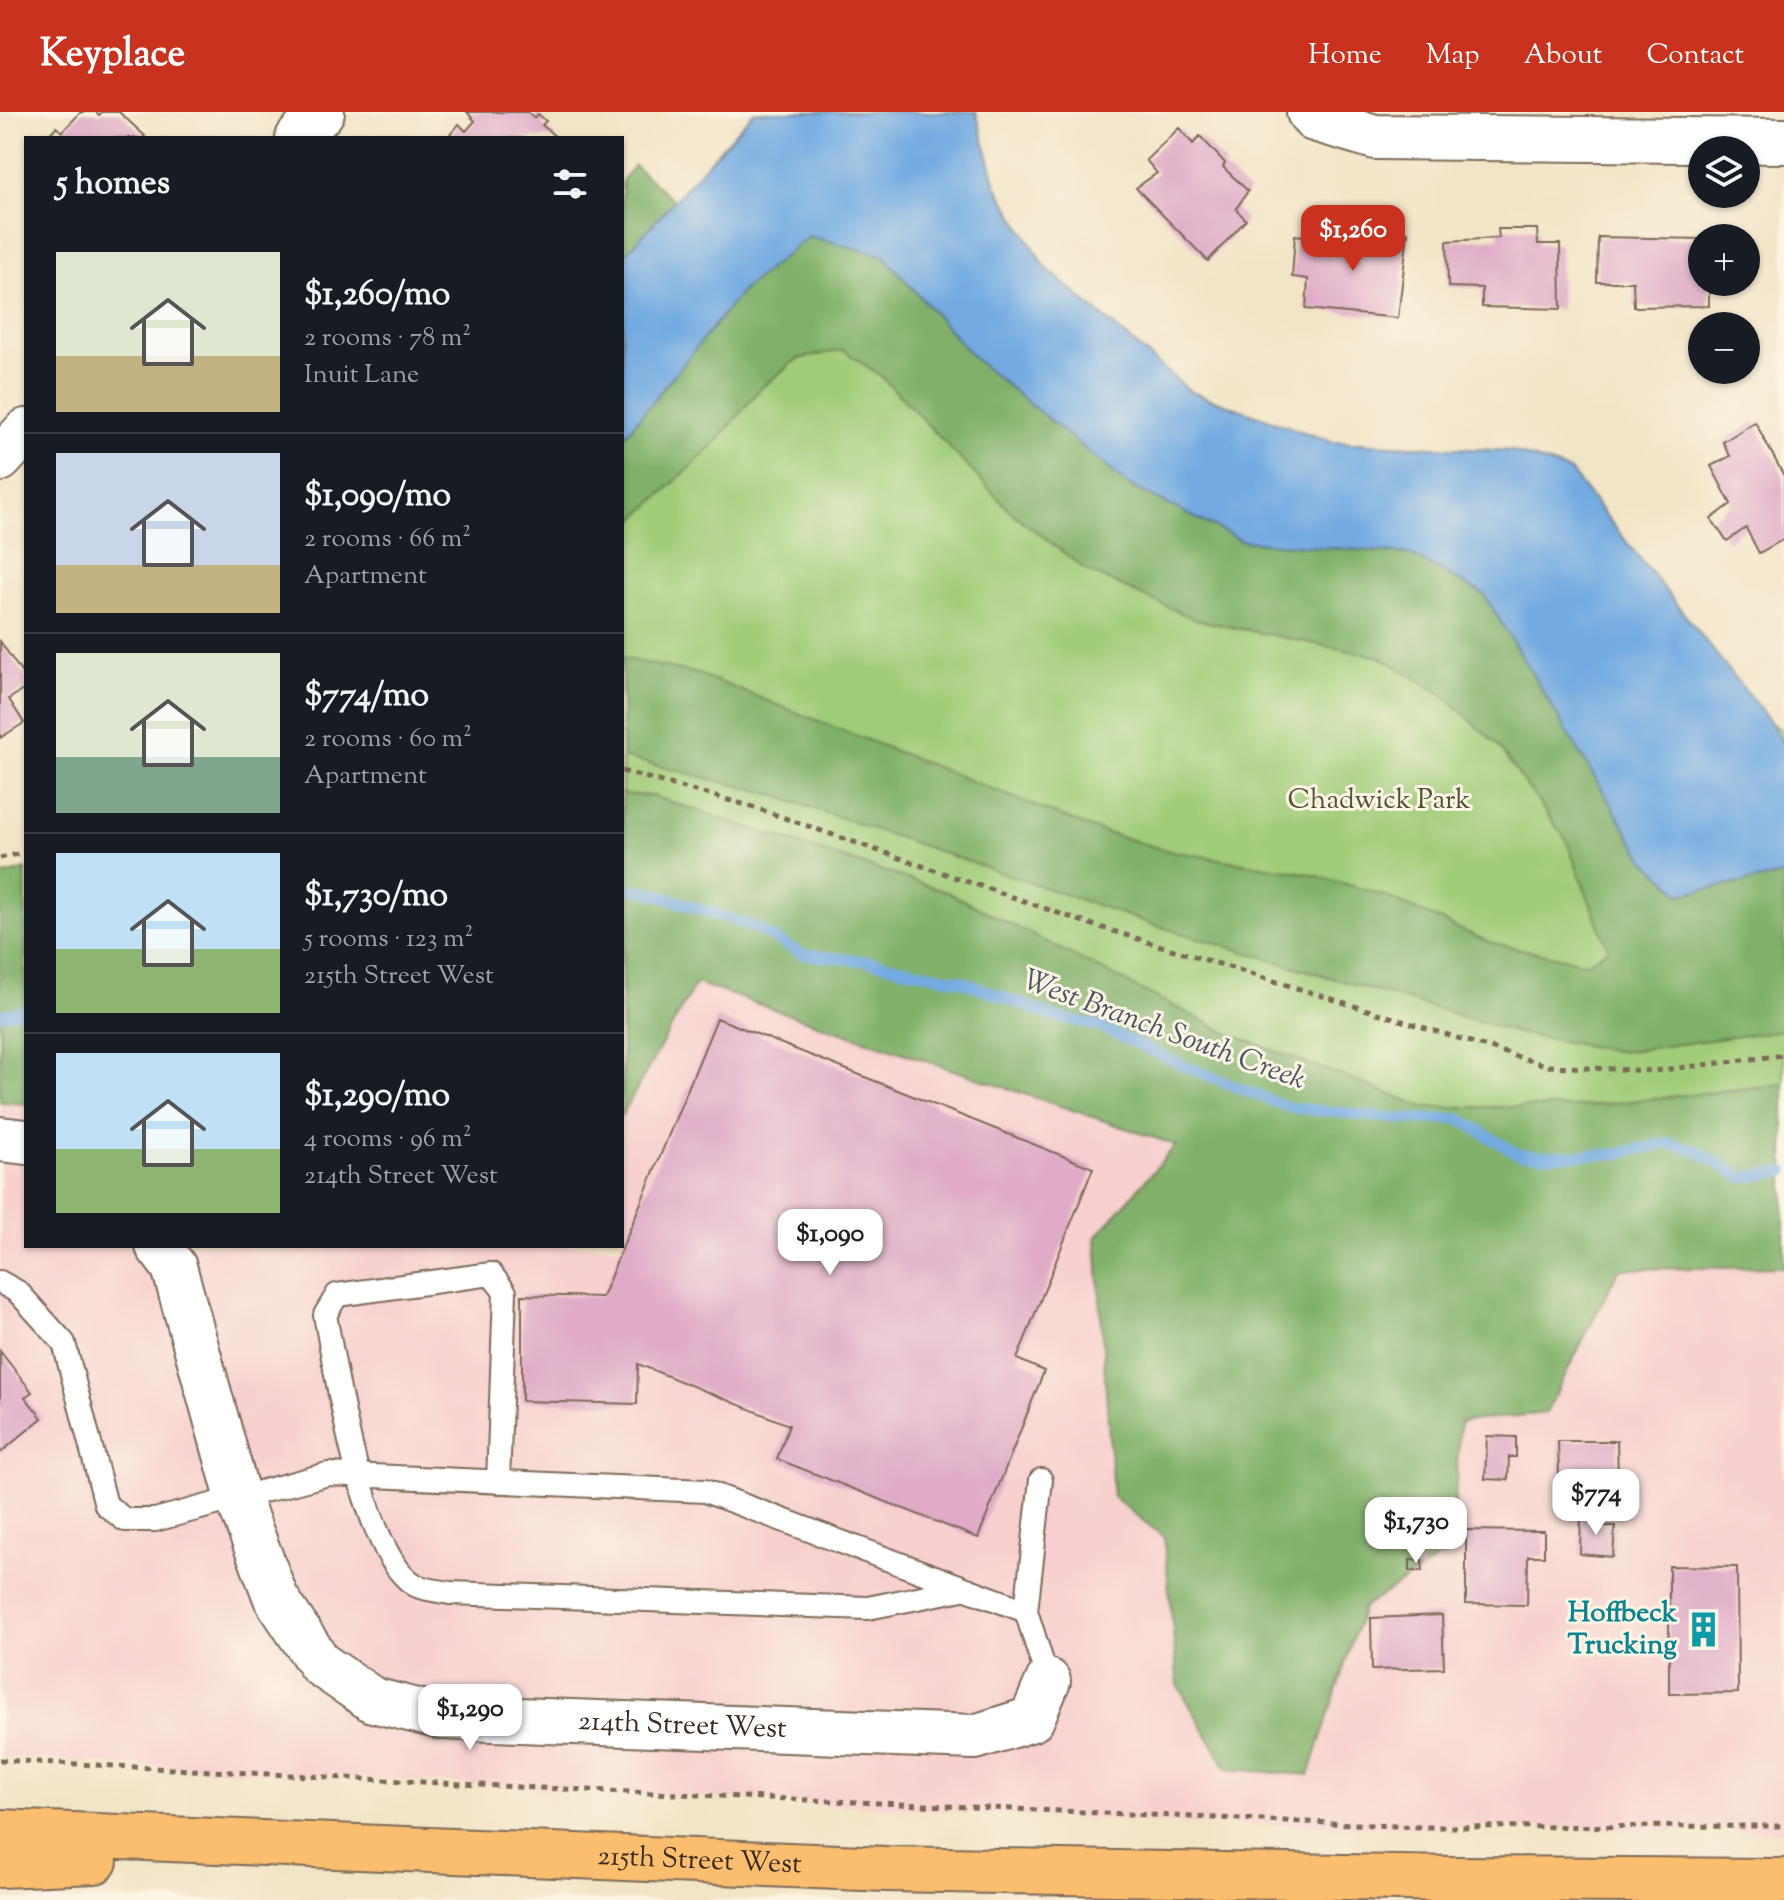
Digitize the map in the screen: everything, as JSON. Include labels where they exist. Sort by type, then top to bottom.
[{"type":"main road","name":"215th Street West","points":[[0,1832],[887,1869],[1784,1881]]},
{"type":"main road","points":[[0,1865],[317,1846]]},
{"type":"street","points":[[300,136],[322,112]]},
{"type":"street","points":[[1309,112],[1314,119],[1375,137],[1784,141]]},
{"type":"street","points":[[0,459],[24,433]]},
{"type":"street","points":[[0,1139],[24,1142]]},
{"type":"street","name":"214th Street West","points":[[160,1248],[174,1267],[238,1498],[276,1598],[320,1664],[373,1700],[441,1717],[975,1737],[1032,1719],[1048,1681]]},
{"type":"lane","points":[[498,1482],[505,1292],[491,1274],[337,1295],[325,1315],[357,1475],[391,1562],[415,1585],[450,1593],[868,1608],[963,1588]]},
{"type":"lane","points":[[0,1282],[18,1292],[64,1343],[106,1505],[125,1520],[155,1520],[328,1474],[705,1491],[1026,1611]]},
{"type":"lane","points":[[1041,1480],[1026,1611],[1048,1681]]},
{"type":"path","points":[[624,772],[750,806],[1087,923],[1548,1066],[1654,1071],[1784,1055]]},
{"type":"path","points":[[0,858],[24,852]]},
{"type":"path","points":[[0,1760],[534,1788],[1420,1827],[1784,1826]]},
{"type":"shaded area","points":[[624,942],[1784,1207],[1784,1831],[1155,1823],[0,1757],[0,1059],[24,1053],[24,1248],[624,1248]]},
{"type":"green space","name":"Chadwick Park","points":[[754,112],[976,112],[996,186],[1046,268],[1191,392],[1332,442],[1511,451],[1570,471],[1771,723],[1784,732],[1784,1207],[624,942],[624,256]]},
{"type":"green space","points":[[634,165],[674,201],[624,256],[624,178]]},
{"type":"green space","points":[[809,235],[884,256],[975,359],[1130,486],[1243,541],[1409,554],[1484,594],[1644,859],[1681,894],[1784,875],[1784,1030],[1622,1052],[1521,1034],[1151,924],[771,794],[624,757],[624,658],[699,674],[1094,829],[1165,850],[1311,874],[1383,895],[1489,942],[1587,963],[1608,949],[1566,840],[1496,744],[1442,694],[1380,657],[1197,620],[1089,572],[1012,513],[881,376],[843,350],[797,359],[760,389],[713,446],[624,529],[624,437],[743,290]]},
{"type":"green space","points":[[624,794],[653,796],[947,892],[1225,1032],[1424,1107],[1577,1107],[1784,1084],[1784,1267],[1619,1269],[1546,1413],[1460,1422],[1452,1549],[1363,1608],[1309,1775],[1227,1769],[1178,1685],[1164,1537],[1113,1497],[1096,1237],[1176,1145],[696,983],[624,1111]]},
{"type":"green space","points":[[24,870],[24,1104],[0,1102],[0,876]]},
{"type":"water","points":[[754,112],[976,112],[996,186],[1046,268],[1191,392],[1332,442],[1511,451],[1570,471],[1771,723],[1784,746],[1784,875],[1681,894],[1644,859],[1484,594],[1409,554],[1243,541],[1130,486],[975,359],[884,256],[809,236],[743,290],[624,437],[624,256]]},
{"type":"building","points":[[81,112],[96,112],[99,115],[102,112],[119,112],[145,136],[48,136],[56,127],[62,132]]},
{"type":"building","points":[[467,112],[528,112],[534,118],[538,114],[546,121],[542,125],[555,136],[449,136],[459,124],[466,131],[475,121]]},
{"type":"building","points":[[1179,128],[1193,144],[1200,136],[1225,163],[1223,167],[1248,191],[1236,209],[1246,220],[1208,261],[1136,188],[1157,173],[1146,160]]},
{"type":"building","points":[[1372,227],[1408,232],[1398,318],[1306,309],[1308,279],[1292,277],[1295,235],[1371,244]]},
{"type":"building","points":[[1498,229],[1537,229],[1538,244],[1560,244],[1561,309],[1482,307],[1482,288],[1448,287],[1447,241],[1499,238]]},
{"type":"building","points":[[1598,237],[1688,239],[1688,296],[1709,296],[1709,306],[1634,307],[1633,282],[1597,282]]},
{"type":"building","points":[[1755,422],[1784,476],[1784,539],[1759,553],[1746,528],[1727,541],[1711,519],[1731,504],[1711,466],[1730,456],[1723,442]]},
{"type":"building","points":[[0,641],[24,676],[24,689],[9,699],[24,723],[0,738]]},
{"type":"building","points":[[717,1018],[1093,1168],[1017,1359],[1044,1371],[978,1538],[777,1459],[789,1425],[638,1364],[637,1404],[522,1401],[522,1295],[602,1297]]},
{"type":"building","points":[[0,1351],[32,1392],[25,1397],[42,1418],[0,1453]]},
{"type":"building","points":[[1487,1436],[1516,1437],[1516,1457],[1509,1457],[1508,1480],[1485,1479]]},
{"type":"building","points":[[1558,1441],[1617,1441],[1619,1510],[1560,1511]]},
{"type":"building","points":[[1581,1513],[1598,1515],[1597,1526],[1615,1526],[1613,1557],[1580,1554]]},
{"type":"building","points":[[1466,1530],[1544,1531],[1544,1556],[1528,1556],[1527,1605],[1466,1604]]},
{"type":"building","points":[[1422,1559],[1423,1571],[1410,1571],[1410,1560]]},
{"type":"building","name":"Hoffbeck Trucking","points":[[1669,1566],[1737,1567],[1738,1693],[1669,1694]]},
{"type":"building","points":[[1442,1615],[1444,1668],[1372,1670],[1371,1618]]},
{"type":"waterway","name":"West Branch South Creek","points":[[624,890],[643,890],[752,926],[802,954],[873,962],[962,981],[1052,1016],[1098,1026],[1187,1067],[1287,1107],[1399,1119],[1460,1119],[1518,1154],[1615,1154],[1669,1143],[1698,1151],[1743,1178],[1784,1171]]},
{"type":"waterway","name":"West Branch South Creek","points":[[0,1015],[24,1009]]},
{"type":"place","name":"Hoffbeck Trucking","points":[[1703,1630]]}]
